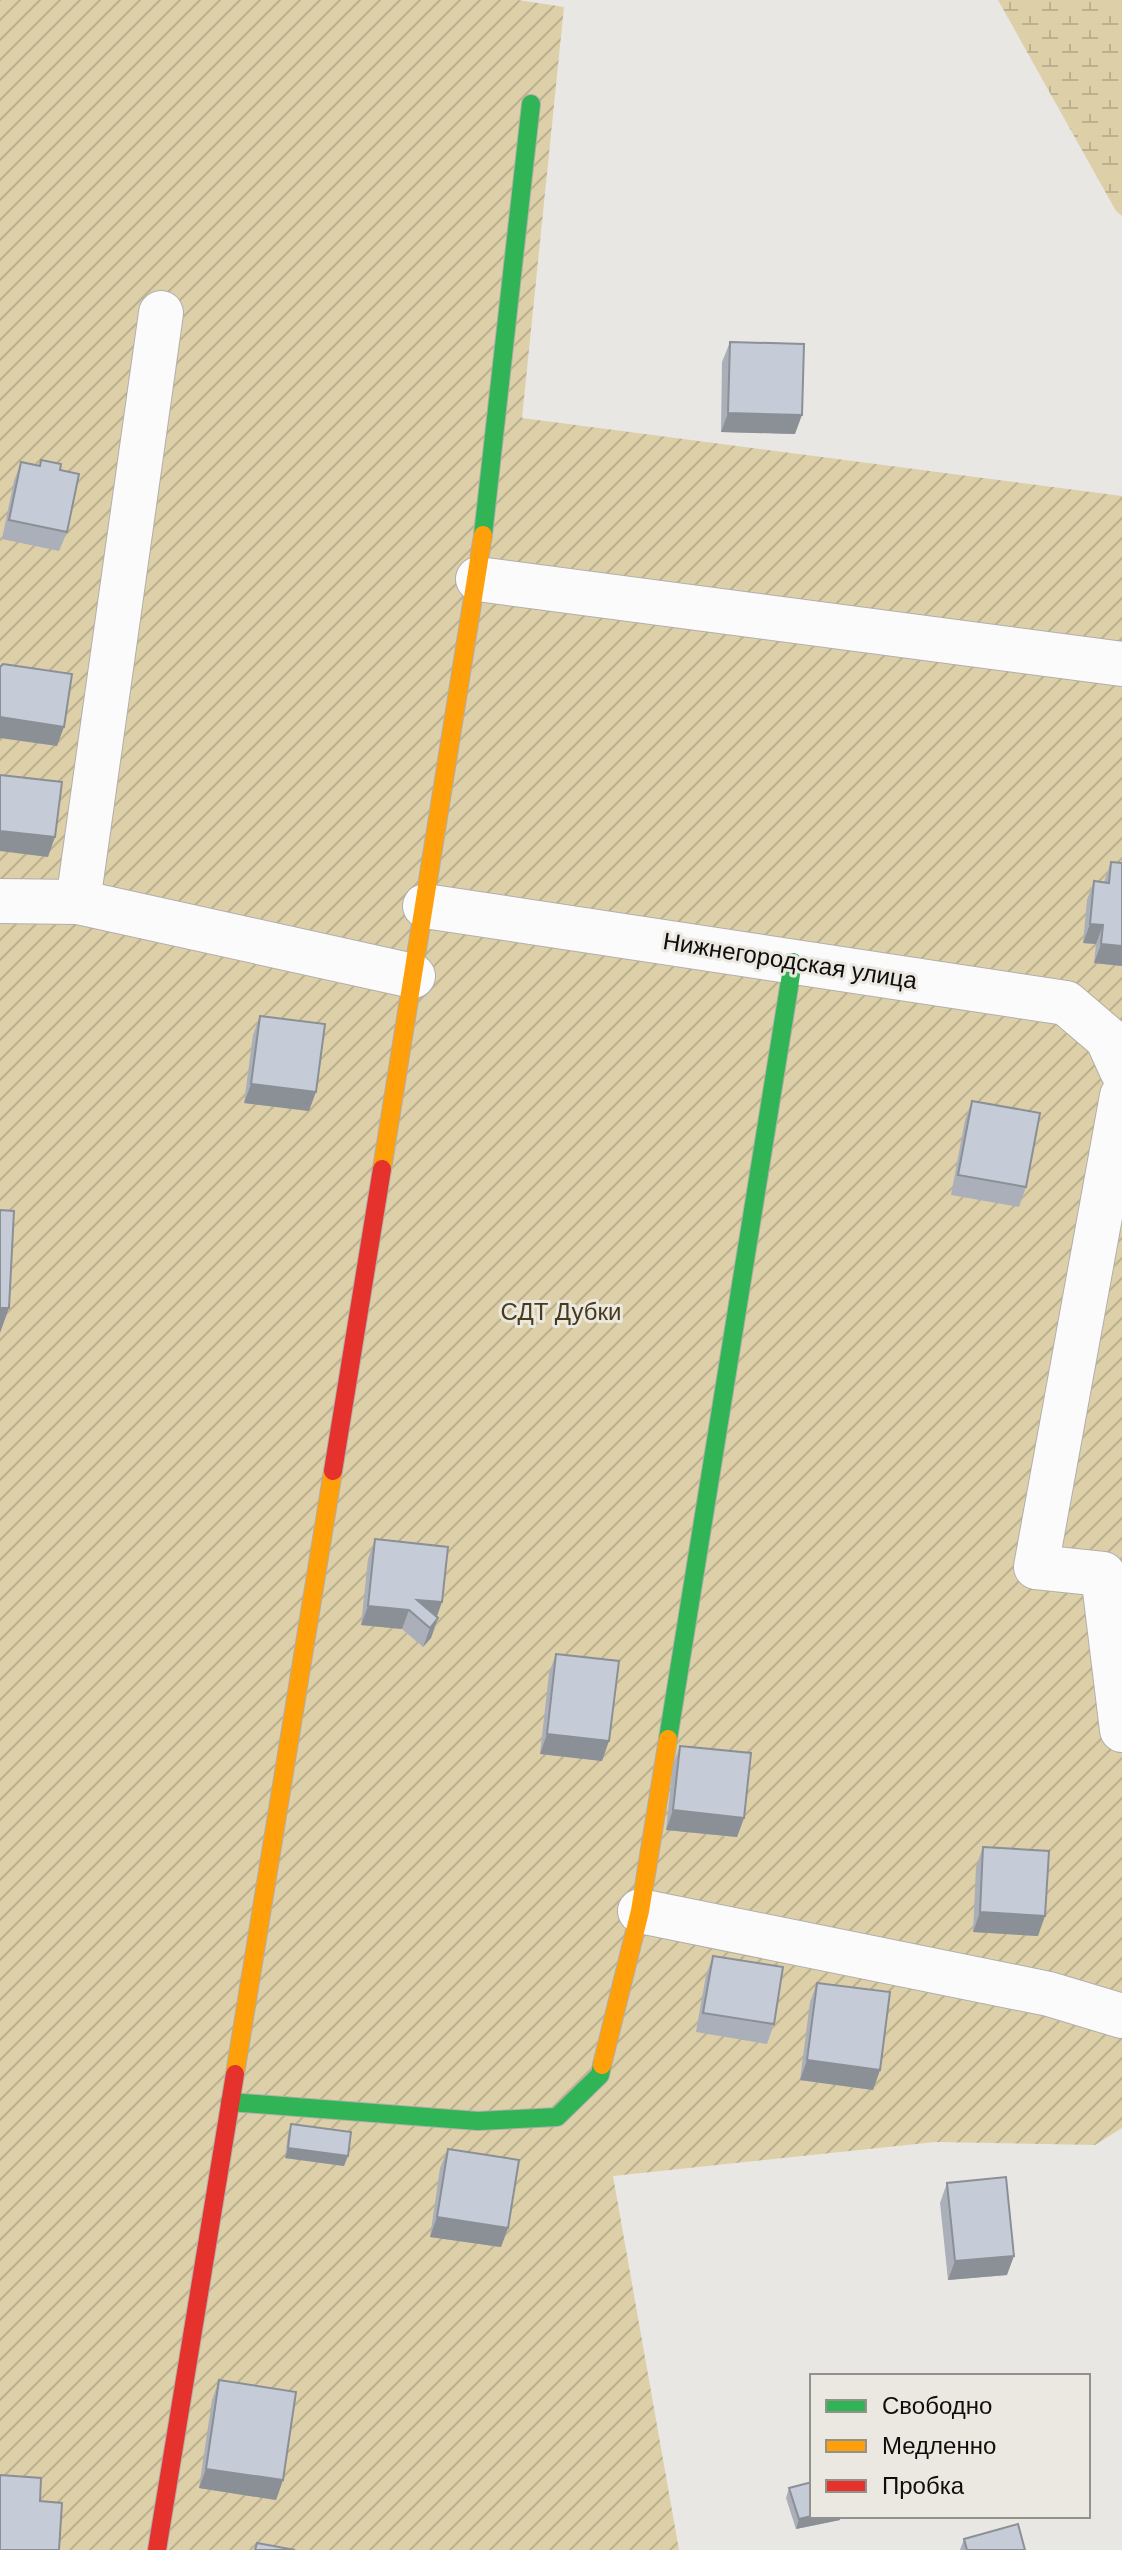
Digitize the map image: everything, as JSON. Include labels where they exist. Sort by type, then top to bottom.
[{"type":"street","points":[[157,2550],[478,579],[531,104]]},
{"type":"street","points":[[78,902],[161,313]]},
{"type":"street","points":[[478,579],[1122,664]]},
{"type":"street","points":[[0,901],[78,902],[413,976]]},
{"type":"street","name":"Нижнегородская улица","points":[[425,906],[1066,1003],[1107,1038],[1122,1071]]},
{"type":"street","points":[[230,2102],[478,2121],[557,2117],[600,2075],[640,1911],[793,962]]},
{"type":"street","points":[[1122,1096],[1036,1567],[1112,1571],[1122,1730]]},
{"type":"street","points":[[640,1911],[1049,1994],[1122,2016]]},
{"type":"green space","name":"СДТ Дубки","points":[[0,0],[518,0],[564,7],[522,418],[1122,496],[1122,2128],[1095,2145],[935,2142],[613,2176],[679,2550],[0,2550]]},
{"type":"green space","points":[[998,0],[1122,0],[1122,216],[1116,211]]},
{"type":"building","points":[[730,342],[804,344],[802,415],[728,413]]},
{"type":"building","points":[[41,460],[61,464],[60,470],[79,474],[67,532],[9,520],[21,462],[40,466]]},
{"type":"building","points":[[3,664],[72,674],[64,727],[0,717],[0,667]]},
{"type":"building","points":[[0,775],[62,782],[55,837],[0,831]]},
{"type":"building","points":[[1111,862],[1122,863],[1122,946],[1101,944],[1103,925],[1090,924],[1094,881],[1109,883]]},
{"type":"building","points":[[260,1016],[325,1024],[316,1092],[251,1084]]},
{"type":"building","points":[[972,1101],[1040,1113],[1026,1187],[958,1175]]},
{"type":"building","points":[[0,1210],[14,1211],[9,1308],[0,1308]]},
{"type":"building","points":[[375,1539],[448,1547],[442,1602],[417,1600],[438,1618],[430,1628],[409,1610],[368,1606]]},
{"type":"building","points":[[556,1654],[619,1661],[609,1741],[547,1734]]},
{"type":"building","points":[[680,1746],[751,1753],[744,1818],[673,1810]]},
{"type":"building","points":[[983,1847],[1049,1851],[1045,1916],[980,1912]]},
{"type":"building","points":[[713,1956],[783,1967],[774,2024],[703,2013]]},
{"type":"building","points":[[817,1983],[890,1992],[880,2070],[807,2060]]},
{"type":"building","points":[[291,2124],[351,2132],[348,2156],[288,2148]]},
{"type":"building","points":[[448,2149],[519,2160],[508,2228],[437,2217]]},
{"type":"building","points":[[1006,2177],[1014,2256],[955,2261],[947,2183]]},
{"type":"building","points":[[219,2380],[296,2392],[283,2480],[206,2469]]},
{"type":"building","points":[[0,2475],[41,2478],[40,2501],[62,2503],[59,2550],[0,2550]]},
{"type":"building","points":[[810,2483],[810,2516],[799,2519],[789,2488]]},
{"type":"building","points":[[1018,2524],[1025,2550],[967,2550],[964,2539]]},
{"type":"building","points":[[257,2543],[295,2550],[255,2550]]},
{"type":"traffic: fast","points":[[483,535],[531,104]]},
{"type":"traffic: fast","points":[[668,1739],[793,962]]},
{"type":"traffic: fast","points":[[230,2102],[478,2121],[557,2117],[600,2075],[602,2065]]},
{"type":"traffic: slow","points":[[382,1169],[483,535]]},
{"type":"traffic: slow","points":[[235,2074],[333,1471]]},
{"type":"traffic: slow","points":[[602,2065],[640,1911],[668,1739]]},
{"type":"traffic: jam","points":[[333,1471],[382,1169]]},
{"type":"traffic: jam","points":[[157,2550],[235,2074]]}]
